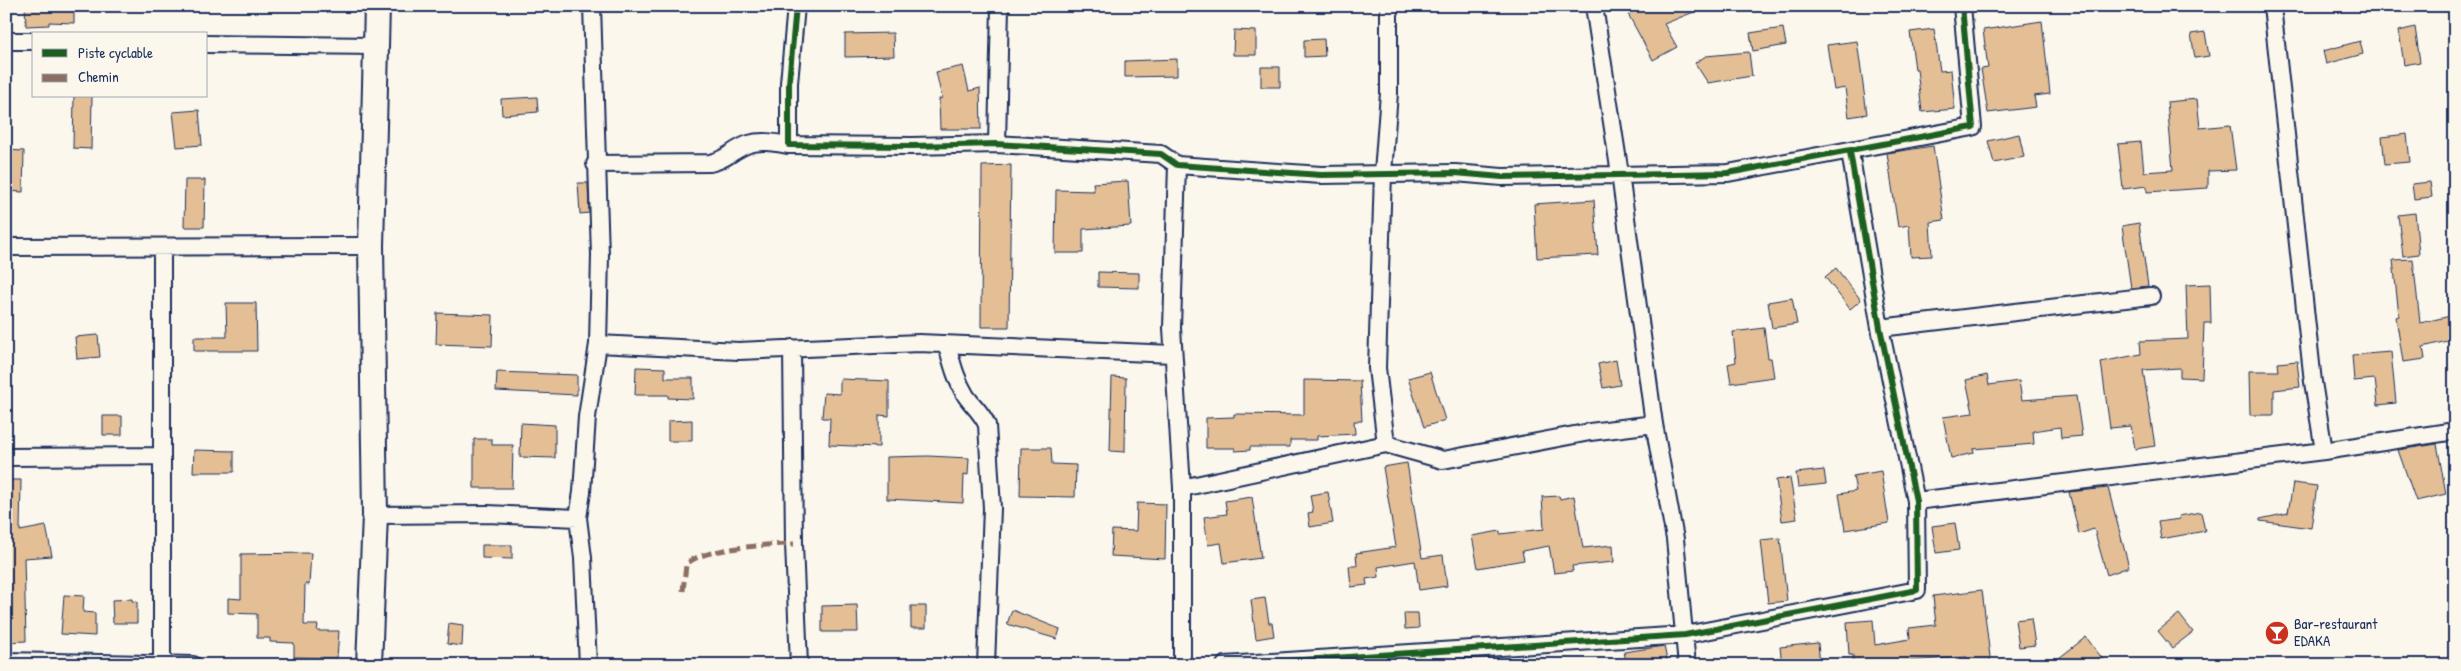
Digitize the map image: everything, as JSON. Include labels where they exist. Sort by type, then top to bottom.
[{"type":"street","points":[[369,665],[375,515],[372,246],[377,6]]},
{"type":"street","points":[[588,665],[583,558],[578,518],[582,492],[587,417],[598,344],[600,255],[595,164],[595,64],[592,6]]},
{"type":"street","points":[[789,145],[789,83],[796,6]]},
{"type":"street","points":[[997,144],[1000,6]]},
{"type":"street","points":[[1386,444],[1377,368],[1382,173],[1390,93],[1389,6]]},
{"type":"street","points":[[1594,6],[1620,174],[1654,424],[1675,540],[1687,665]]},
{"type":"street","points":[[595,164],[710,164],[722,161],[749,144],[763,142],[789,145],[912,146],[997,144],[1161,154],[1178,165],[1321,175],[1455,173],[1502,177],[1728,173],[1850,152],[1973,127],[1962,6]]},
{"type":"street","points":[[2272,6],[2313,382],[2324,451]]},
{"type":"street","points":[[6,41],[32,41]]},
{"type":"street","points":[[208,44],[377,46]]},
{"type":"street","points":[[1225,665],[1685,635],[1917,590],[1916,501],[1880,328],[1850,152]]},
{"type":"street","points":[[1178,165],[1173,354],[1182,488],[1182,665]]},
{"type":"street","points":[[6,247],[372,246]]},
{"type":"street","points":[[162,247],[162,664]]},
{"type":"street","points":[[1880,328],[2151,296]]},
{"type":"street","points":[[598,344],[739,352],[919,343],[1173,354]]},
{"type":"street","points":[[947,345],[957,378],[966,395],[983,415],[987,425],[992,508],[986,665]]},
{"type":"street","points":[[792,348],[794,544],[798,665]]},
{"type":"street","points":[[1182,488],[1386,444],[1443,460],[1590,432],[1654,424]]},
{"type":"street","points":[[1916,501],[2324,451],[2455,431]]},
{"type":"street","points":[[6,457],[161,456]]},
{"type":"street","points":[[375,515],[486,514],[578,518]]},
{"type":"street","points":[[6,661],[193,665]]},
{"type":"building","points":[[25,6],[74,6],[74,23],[49,22],[49,25],[26,26]]},
{"type":"building","points":[[1642,6],[1706,7],[1664,24],[1677,47],[1653,60],[1628,14]]},
{"type":"building","points":[[2042,21],[2050,94],[2034,96],[2036,107],[1988,113],[1981,69],[1988,68],[1983,30]]},
{"type":"building","points":[[2415,27],[2420,62],[2404,65],[2399,31]]},
{"type":"building","points":[[1783,28],[1786,45],[1753,51],[1750,33]]},
{"type":"building","points":[[1934,29],[1940,71],[1951,70],[1955,109],[1922,112],[1910,32]]},
{"type":"building","points":[[1234,30],[1256,31],[1256,55],[1233,55]]},
{"type":"building","points":[[2205,32],[2209,56],[2195,58],[2191,34]]},
{"type":"building","points":[[893,33],[894,56],[845,57],[845,34]]},
{"type":"building","points":[[1324,39],[1325,56],[1304,57],[1304,40]]},
{"type":"building","points":[[1857,41],[1867,114],[1849,117],[1845,88],[1834,90],[1827,45]]},
{"type":"building","points":[[2360,41],[2363,54],[2326,64],[2323,51]]},
{"type":"building","points":[[1749,52],[1752,76],[1708,83],[1695,63],[1706,56]]},
{"type":"building","points":[[1177,59],[1177,76],[1125,77],[1125,61]]},
{"type":"building","points":[[963,66],[969,91],[980,88],[981,129],[940,129],[939,99],[942,98],[936,72]]},
{"type":"building","points":[[1261,67],[1280,67],[1280,87],[1261,87]]},
{"type":"building","points":[[537,97],[538,112],[502,115],[501,99]]},
{"type":"building","points":[[74,98],[92,98],[91,149],[73,148]]},
{"type":"building","points":[[2197,99],[2200,128],[2230,125],[2236,170],[2208,171],[2208,188],[2147,192],[2147,186],[2123,189],[2118,144],[2141,142],[2144,172],[2173,170],[2167,102]]},
{"type":"building","points":[[199,110],[202,145],[177,147],[173,112]]},
{"type":"building","points":[[2019,134],[2024,157],[1994,163],[1988,141]]},
{"type":"building","points":[[2407,134],[2410,162],[2385,164],[2382,137]]},
{"type":"building","points":[[1933,146],[1944,220],[1930,222],[1932,256],[1911,257],[1909,225],[1898,227],[1887,153]]},
{"type":"building","points":[[6,150],[24,151],[23,192],[6,191]]},
{"type":"building","points":[[1011,165],[1009,327],[981,327],[982,166]]},
{"type":"building","points":[[185,180],[205,180],[204,227],[184,227]]},
{"type":"building","points":[[1128,181],[1131,226],[1083,229],[1083,253],[1055,253],[1056,190],[1094,191],[1093,183]]},
{"type":"building","points":[[2430,182],[2432,197],[2414,199],[2412,184]]},
{"type":"building","points":[[578,183],[588,183],[589,213],[580,214]]},
{"type":"building","points":[[1594,200],[1598,255],[1537,258],[1534,204]]},
{"type":"building","points":[[2415,213],[2419,254],[2403,256],[2398,215]]},
{"type":"building","points":[[2139,223],[2148,286],[2131,288],[2122,226]]},
{"type":"building","points":[[2413,259],[2420,323],[2455,315],[2455,339],[2423,347],[2425,359],[2403,362],[2396,317],[2399,316],[2393,260]]},
{"type":"building","points":[[1836,268],[1861,300],[1850,309],[1825,277]]},
{"type":"building","points":[[1098,272],[1139,273],[1139,288],[1098,287]]},
{"type":"building","points":[[2210,284],[2211,323],[2204,323],[2202,378],[2180,377],[2180,368],[2143,370],[2155,446],[2135,449],[2131,426],[2110,428],[2101,362],[2141,354],[2140,341],[2188,339],[2186,285]]},
{"type":"building","points":[[1792,298],[1797,324],[1772,328],[1768,302]]},
{"type":"building","points":[[226,303],[256,303],[257,351],[194,351],[194,337],[227,337]]},
{"type":"building","points":[[437,313],[493,315],[492,346],[436,344]]},
{"type":"building","points":[[1764,328],[1768,358],[1771,358],[1774,377],[1731,383],[1728,364],[1736,362],[1733,332]]},
{"type":"building","points":[[98,335],[100,357],[77,359],[75,337]]},
{"type":"building","points":[[2391,352],[2396,403],[2378,405],[2375,379],[2354,381],[2352,355]]},
{"type":"building","points":[[1616,360],[1620,385],[1603,388],[1598,364]]},
{"type":"building","points":[[2297,361],[2300,387],[2274,390],[2274,415],[2250,415],[2249,371],[2279,371],[2278,363]]},
{"type":"building","points":[[636,367],[665,368],[665,378],[693,378],[693,399],[668,398],[668,395],[635,395]]},
{"type":"building","points":[[497,372],[577,375],[577,395],[496,391]]},
{"type":"building","points":[[1430,372],[1445,420],[1424,427],[1408,378]]},
{"type":"building","points":[[1987,375],[1989,385],[2019,381],[2022,400],[2076,396],[2082,436],[2061,438],[2060,427],[2033,431],[2034,444],[1973,449],[1974,453],[1951,458],[1943,417],[1973,413],[1966,380]]},
{"type":"building","points":[[1112,377],[1126,378],[1125,452],[1110,451]]},
{"type":"building","points":[[840,379],[889,381],[889,416],[879,415],[879,447],[829,445],[830,418],[822,418],[824,393],[840,394]]},
{"type":"building","points":[[1304,380],[1360,381],[1362,421],[1354,421],[1355,434],[1317,436],[1317,440],[1290,440],[1290,447],[1250,447],[1250,450],[1235,451],[1235,448],[1206,448],[1206,418],[1234,417],[1234,414],[1304,415]]},
{"type":"building","points":[[103,416],[122,416],[122,435],[103,435]]},
{"type":"building","points":[[692,420],[692,441],[668,441],[668,421]]},
{"type":"building","points":[[521,423],[555,425],[555,458],[520,457]]},
{"type":"building","points":[[474,439],[492,439],[492,445],[513,445],[512,488],[474,488]]},
{"type":"building","points":[[2437,444],[2446,494],[2416,501],[2398,450]]},
{"type":"building","points":[[1021,448],[1051,448],[1052,464],[1076,465],[1075,497],[1020,496]]},
{"type":"building","points":[[194,450],[234,451],[234,472],[193,472]]},
{"type":"building","points":[[887,457],[969,458],[968,475],[964,474],[963,503],[887,499]]},
{"type":"building","points":[[1407,463],[1422,558],[1443,555],[1447,586],[1419,590],[1415,561],[1378,567],[1379,577],[1366,579],[1367,585],[1351,587],[1349,566],[1357,566],[1356,553],[1396,547],[1383,467]]},
{"type":"building","points":[[1824,470],[1826,484],[1798,487],[1796,473]]},
{"type":"building","points":[[1881,471],[1889,523],[1845,530],[1839,494],[1856,491],[1853,476]]},
{"type":"building","points":[[1790,478],[1797,519],[1782,521],[1776,480]]},
{"type":"building","points":[[6,480],[21,480],[20,531],[46,526],[52,556],[24,558],[26,641],[6,642]]},
{"type":"building","points":[[2293,483],[2317,486],[2311,528],[2260,521],[2260,519],[2288,513]]},
{"type":"building","points":[[2108,488],[2129,567],[2107,575],[2094,529],[2079,534],[2069,492]]},
{"type":"building","points":[[1328,492],[1333,523],[1310,527],[1308,513],[1313,512],[1310,495]]},
{"type":"building","points":[[1559,496],[1560,499],[1574,496],[1583,548],[1613,545],[1614,562],[1572,566],[1573,571],[1554,573],[1549,546],[1522,551],[1524,560],[1478,568],[1472,536],[1500,531],[1500,534],[1544,529],[1542,497]]},
{"type":"building","points":[[1252,497],[1261,558],[1224,563],[1221,543],[1208,545],[1204,517],[1227,514],[1225,501]]},
{"type":"building","points":[[1137,503],[1166,504],[1165,559],[1111,556],[1112,530],[1136,531]]},
{"type":"building","points":[[2201,512],[2205,531],[2161,539],[2158,522],[2180,519],[2179,516]]},
{"type":"building","points":[[1955,523],[1959,550],[1936,553],[1932,526]]},
{"type":"building","points":[[1780,538],[1787,601],[1768,603],[1761,540]]},
{"type":"building","points":[[482,545],[512,545],[512,559],[482,558]]},
{"type":"building","points":[[311,553],[309,585],[305,584],[304,625],[318,625],[317,631],[339,631],[337,658],[294,657],[294,643],[270,642],[270,638],[257,638],[257,614],[228,613],[228,598],[241,599],[241,554]]},
{"type":"building","points":[[1982,590],[1991,665],[1968,665],[1967,657],[1908,661],[1909,665],[1853,665],[1853,655],[1849,655],[1847,622],[1873,620],[1875,645],[1910,639],[1909,628],[1936,625],[1933,596]]},
{"type":"building","points":[[64,595],[84,596],[83,612],[95,613],[95,636],[61,634]]},
{"type":"building","points":[[1265,598],[1269,623],[1272,623],[1274,636],[1256,639],[1251,600]]},
{"type":"building","points":[[132,599],[132,601],[137,602],[137,623],[113,623],[112,600]]},
{"type":"building","points":[[857,605],[858,632],[822,632],[822,606]]},
{"type":"building","points":[[911,606],[926,606],[926,628],[911,628]]},
{"type":"building","points":[[1012,610],[1060,629],[1057,639],[1007,624]]},
{"type":"building","points":[[1404,613],[1418,613],[1419,628],[1405,629]]},
{"type":"building","points":[[2179,614],[2193,632],[2172,648],[2158,631]]},
{"type":"building","points":[[2031,618],[2035,645],[2019,647],[2015,620]]},
{"type":"building","points":[[449,623],[463,625],[462,646],[447,644]]},
{"type":"building","points":[[2086,637],[2107,665],[2050,665]]},
{"type":"building","points":[[1818,643],[1820,665],[1782,665],[1780,647]]},
{"type":"building","points":[[1664,646],[1668,665],[1627,665],[1624,652]]},
{"type":"marked path","points":[[683,591],[686,565],[693,559],[737,548],[794,544]]},
{"type":"cycle path","points":[[796,6],[789,83],[789,145],[912,146],[997,144],[1161,154],[1177,165],[1321,175],[1455,173],[1502,177],[1728,173],[1973,127],[1962,6]]},
{"type":"cycle path","points":[[1225,665],[1685,635],[1917,590],[1916,501],[1880,328],[1850,152]]},
{"type":"place","name":"Bar-restaurant EDAKA","points":[[2277,633]]}]
